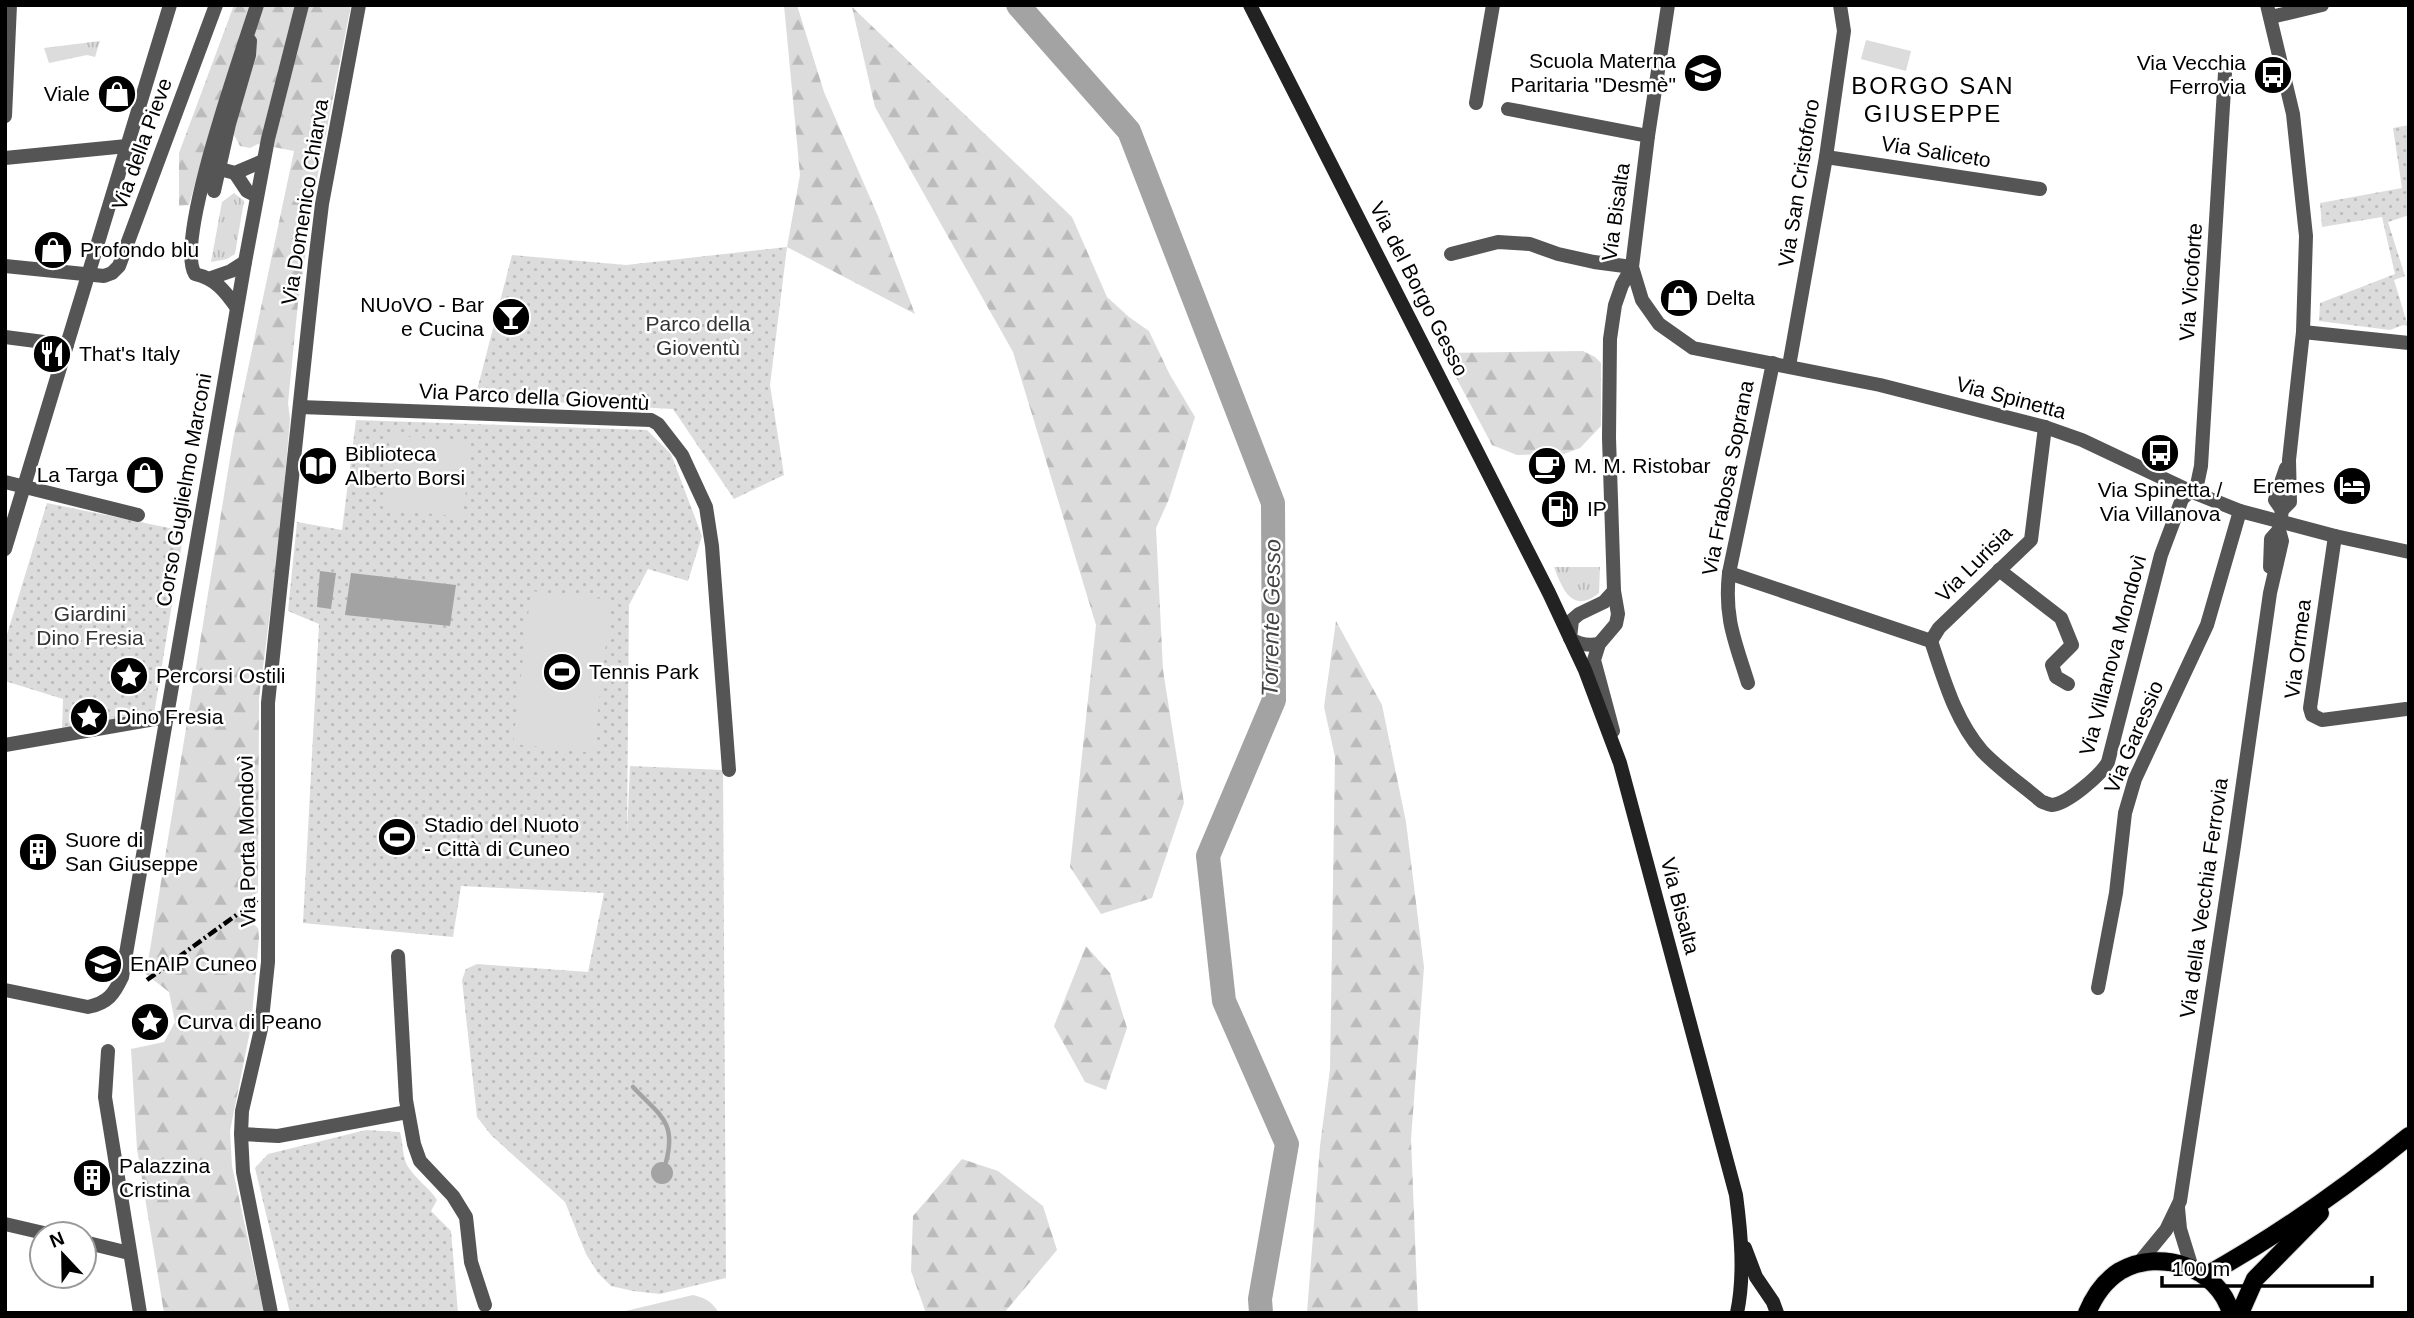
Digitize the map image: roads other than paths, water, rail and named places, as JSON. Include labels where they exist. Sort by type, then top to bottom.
[{"type":"main road","name":"Via del Borgo Gesso","points":[[1250,5],[1549,593],[1585,670],[1620,763]]},
{"type":"main road","name":"Via Bisalta","points":[[1620,763],[1736,1195],[1741,1237],[1738,1309]]},
{"type":"main road","points":[[2198,1272],[2244,1255],[2358,1177],[2409,1136]]},
{"type":"main road","points":[[2240,1313],[2255,1279],[2267,1265],[2358,1177]]},
{"type":"main road","name":"Via Bisalta","points":[[1741,1237],[1751,1266],[1772,1304]]},
{"type":"main road","points":[[2087,1313],[2105,1283],[2120,1271],[2156,1261],[2174,1262],[2198,1272],[2219,1290],[2231,1313]]},
{"type":"main road","name":"Via Bisalta","points":[[1738,1309],[1748,1296],[1754,1294],[1772,1304]]},
{"type":"main road","points":[[1772,1304],[1785,1313]]},
{"type":"street","points":[[5,116],[10,5]]},
{"type":"street","points":[[5,548],[170,5]]},
{"type":"street","name":"Via della Pieve","points":[[89,275],[104,276],[119,266],[216,5]]},
{"type":"street","points":[[237,307],[211,278],[195,274],[191,267],[190,252],[204,176],[237,59],[257,5]]},
{"type":"street","name":"Corso Guglielmo Marconi","points":[[5,990],[88,1007],[102,1004],[114,995],[122,977],[263,161],[302,5]]},
{"type":"street","name":"Via Domenico Chiarva","points":[[300,407],[322,204],[359,5]]},
{"type":"street","points":[[1476,103],[1493,5]]},
{"type":"street","name":"Via Bisalta","points":[[1620,763],[1594,660],[1599,644],[1616,624],[1618,614],[1614,592],[1609,438],[1610,339],[1615,305],[1632,267],[1668,5]]},
{"type":"street","name":"Via San Cristoforo","points":[[1789,366],[1826,157],[1844,31],[1840,5]]},
{"type":"street","points":[[2269,11],[2322,5]]},
{"type":"street","name":"Via della Vecchia Ferrovia","points":[[2198,1272],[2180,1228],[2178,1208],[2270,593],[2271,539],[2280,520],[2275,500],[2289,460],[2304,332],[2306,236],[2294,114],[2269,11]]},
{"type":"street","points":[[214,191],[229,124],[249,55],[251,25]]},
{"type":"street","name":"Via Vicoforte","points":[[2190,491],[2197,485],[2201,466],[2225,73]]},
{"type":"street","points":[[1508,108],[1648,136]]},
{"type":"street","points":[[5,158],[127,146]]},
{"type":"street","name":"Via Saliceto","points":[[1826,157],[2040,189]]},
{"type":"street","points":[[220,169],[235,173],[263,161]]},
{"type":"street","points":[[235,173],[247,191],[257,196]]},
{"type":"street","points":[[1451,254],[1498,242],[1530,244],[1570,256],[1632,267]]},
{"type":"street","points":[[211,278],[231,271],[245,262]]},
{"type":"street","points":[[5,265],[89,275]]},
{"type":"street","name":"Via Spinetta","points":[[1632,267],[1642,300],[1659,324],[1693,348],[1880,385],[2045,427],[2082,440],[2190,491],[2240,511],[2409,552]]},
{"type":"street","points":[[2304,332],[2409,343]]},
{"type":"street","points":[[5,337],[67,345]]},
{"type":"street","name":"Via Frabosa Soprana","points":[[1748,683],[1728,619],[1726,597],[1773,363]]},
{"type":"street","name":"Via Parco della Gioventù","points":[[300,407],[651,420],[657,424],[682,455],[706,507],[712,546],[729,769]]},
{"type":"street","name":"Via Porta Mondovì","points":[[271,1313],[243,1172],[241,1134],[242,1111],[261,1030],[268,962],[268,703],[300,407]]},
{"type":"street","name":"Via Lurisia","points":[[1931,641],[1939,628],[2031,540],[2045,427]]},
{"type":"street","points":[[5,482],[138,515]]},
{"type":"street","name":"Via Villanova Mondovì","points":[[1931,641],[1947,688],[1965,727],[1983,751],[2041,801],[2052,805],[2062,801],[2094,780],[2108,762],[2161,555],[2182,499],[2190,491]]},
{"type":"street","name":"Via Garessio","points":[[2098,988],[2116,893],[2125,813],[2131,790],[2207,625],[2240,511]]},
{"type":"street","name":"Via Ormea","points":[[2335,536],[2310,708],[2312,715],[2322,720],[2406,709]]},
{"type":"street","points":[[1999,570],[2062,618],[2072,645],[2052,665],[2056,677],[2068,684]]},
{"type":"street","points":[[1729,573],[1931,641]]},
{"type":"street","points":[[1599,644],[1585,645],[1570,638],[1572,620],[1604,602],[1614,592]]},
{"type":"street","name":"Via del Borgo Gesso","points":[[1549,593],[1568,611],[1579,614]]},
{"type":"street","points":[[5,745],[166,717]]},
{"type":"street","points":[[398,956],[407,1112],[420,1161],[453,1196],[466,1217],[472,1269],[485,1305]]},
{"type":"street","points":[[108,1051],[105,1097],[140,1313]]},
{"type":"street","points":[[241,1134],[278,1136],[407,1112]]},
{"type":"street","name":"Via della Vecchia Ferrovia","points":[[2138,1264],[2166,1230],[2178,1208]]},
{"type":"street","points":[[5,1224],[28,1229]]},
{"type":"street","points":[[98,1245],[129,1253]]},
{"type":"waterway","name":"Torrente Gesso","points":[[1018,5],[1129,131],[1273,503],[1274,700],[1208,856],[1224,1001],[1287,1144],[1260,1299],[1261,1313]]},
{"type":"waterway","points":[[633,1087],[658,1112],[667,1128],[669,1148],[666,1162]]},
{"type":"railway","points":[[147,980],[257,900]]},
{"type":"place","name":"Scuola Materna Paritaria \"Desmè\"","points":[[1703,73]]},
{"type":"place","name":"Via Vecchia Ferrovia","points":[[2273,75]]},
{"type":"place","name":"Viale","points":[[117,94]]},
{"type":"place","name":"Profondo blu","points":[[53,250]]},
{"type":"place","name":"Delta","points":[[1679,298]]},
{"type":"place","name":"NUoVO - Bar e Cucina","points":[[511,317]]},
{"type":"place","name":"That's Italy","points":[[52,354]]},
{"type":"place","name":"Via Spinetta / Via Villanova","points":[[2160,453]]},
{"type":"place","name":"Biblioteca Alberto Borsi","points":[[318,466]]},
{"type":"place","name":"M. M. Ristobar","points":[[1547,466]]},
{"type":"place","name":"La Targa","points":[[145,475]]},
{"type":"place","name":"Eremes","points":[[2352,486]]},
{"type":"place","name":"IP","points":[[1560,509]]},
{"type":"place","name":"Tennis Park","points":[[562,672]]},
{"type":"place","name":"Percorsi Ostili","points":[[129,676]]},
{"type":"place","name":"Dino Fresia","points":[[89,717]]},
{"type":"place","name":"Stadio del Nuoto - Città di Cuneo","points":[[397,837]]},
{"type":"place","name":"Suore di San Giuseppe","points":[[38,852]]},
{"type":"place","name":"EnAIP Cuneo","points":[[103,964]]},
{"type":"place","name":"Curva di Peano","points":[[150,1022]]},
{"type":"place","name":"Palazzina Cristina","points":[[92,1178]]},
{"type":"district","name":"BORGO SAN GIUSEPPE","points":[[1933,100]]},
{"type":"park label","name":"Parco della Gioventù","points":[[698,336]]},
{"type":"park label","name":"Giardini Dino Fresia","points":[[90,626]]}]
